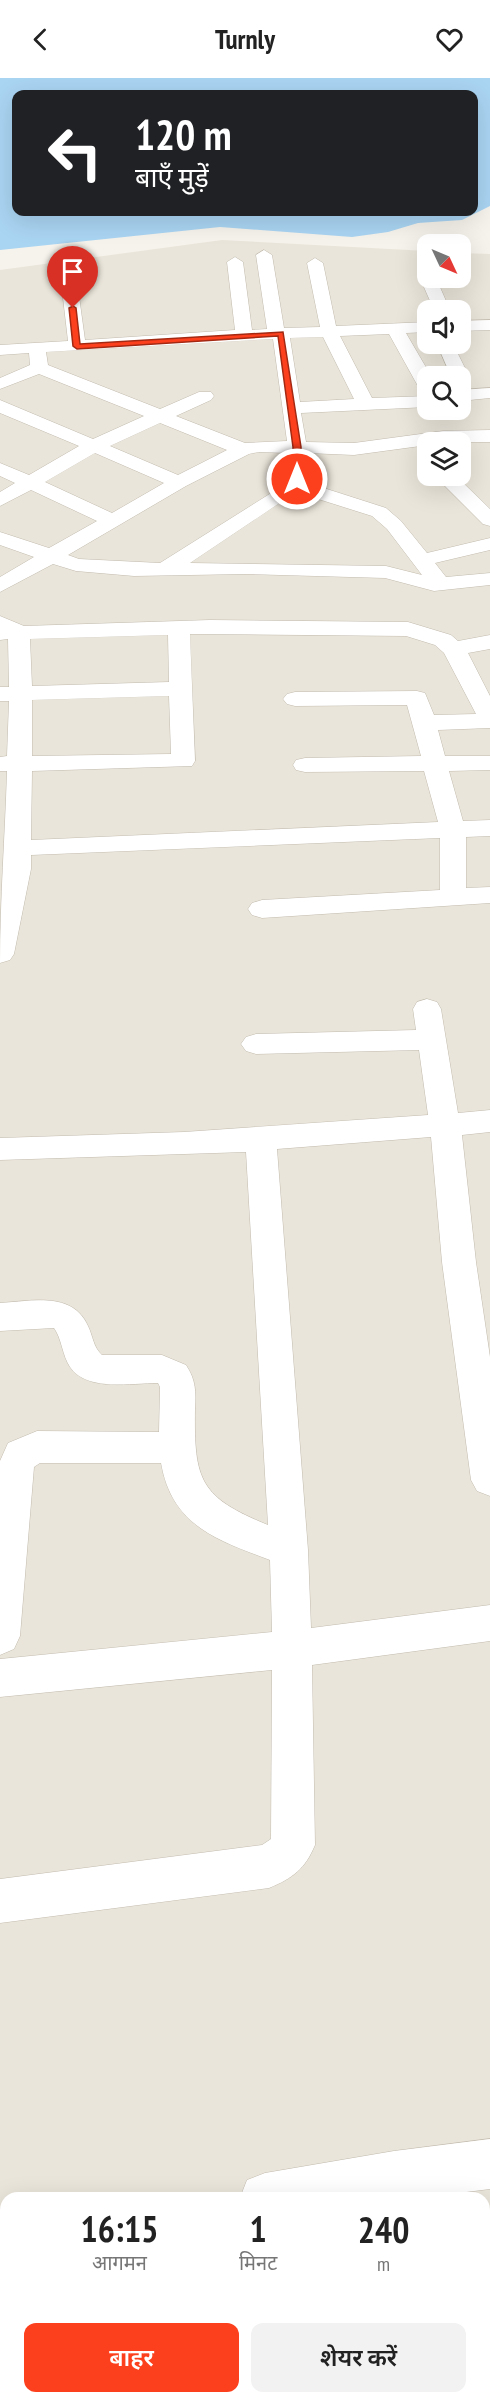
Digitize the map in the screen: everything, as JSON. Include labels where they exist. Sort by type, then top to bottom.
[{"type":"street","points":[[162,571],[293,485],[299,470],[291,408],[264,255]]},
{"type":"street","points":[[235,262],[244,335]]},
{"type":"street","points":[[315,263],[329,332],[366,404]]},
{"type":"street","points":[[70,289],[77,346]]},
{"type":"street","points":[[471,326],[490,325]]},
{"type":"street","points":[[0,350],[244,335],[417,328]]},
{"type":"street","points":[[395,329],[417,368]]},
{"type":"street","points":[[38,349],[39,368]]},
{"type":"street","points":[[0,384],[39,368],[243,449]]},
{"type":"street","points":[[471,395],[490,393]]},
{"type":"street","points":[[0,500],[93,446],[205,396]]},
{"type":"street","points":[[291,408],[417,402]]},
{"type":"street","points":[[0,406],[179,482]]},
{"type":"street","points":[[0,586],[111,520],[243,449],[259,446],[354,449],[413,440],[490,436]]},
{"type":"street","points":[[413,440],[417,444]]},
{"type":"street","points":[[0,469],[111,520]]},
{"type":"street","points":[[293,485],[379,512],[387,517],[441,585]]},
{"type":"street","points":[[454,486],[490,520]]},
{"type":"street","points":[[0,538],[76,564],[162,571],[246,568],[386,572],[425,585],[490,579]]},
{"type":"street","points":[[422,560],[490,544]]},
{"type":"street","points":[[6,629],[400,629],[424,633],[443,640],[454,649],[490,720],[423,723]]},
{"type":"street","points":[[0,954],[18,869],[9,764],[10,693],[21,652],[6,629]]},
{"type":"street","points":[[9,764],[183,761],[179,629]]},
{"type":"street","points":[[454,649],[490,642]]},
{"type":"street","points":[[10,693],[181,689]]},
{"type":"street","points":[[295,699],[417,698],[453,831],[453,895]]},
{"type":"street","points":[[305,765],[490,763]]},
{"type":"street","points":[[18,848],[490,828]]},
{"type":"street","points":[[262,909],[453,895],[490,895]]},
{"type":"street","points":[[256,1044],[429,1025],[445,1125],[459,1262],[490,1480]]},
{"type":"street","points":[[0,1149],[75,1149],[261,1139],[490,1121]]},
{"type":"street","points":[[0,1901],[269,1866],[287,1854],[293,1845],[295,1831],[289,1550],[261,1139]]},
{"type":"street","points":[[0,1317],[60,1316],[70,1323],[79,1356],[90,1366],[98,1369],[162,1369],[170,1372],[177,1379],[178,1386],[176,1448],[180,1479],[201,1509],[230,1528],[289,1550]]},
{"type":"street","points":[[0,1636],[16,1467],[21,1454],[37,1447],[176,1448]]},
{"type":"street","points":[[0,1678],[292,1649],[490,1623]]},
{"type":"street","points":[[298,2192],[394,2176],[490,2164]]},
{"type":"shaded area","points":[[222,240],[417,250],[417,288],[471,288],[471,253],[490,254],[490,2192],[0,2192],[0,270]]},
{"type":"water","points":[[0,78],[490,78],[490,206],[478,212],[478,90],[12,90],[12,216],[470,216],[462,220],[418,223],[388,232],[352,237],[220,227],[0,250]]},
{"type":"route","points":[[73,308],[77,346],[281,333],[297,447],[299,470],[297,479]]}]
